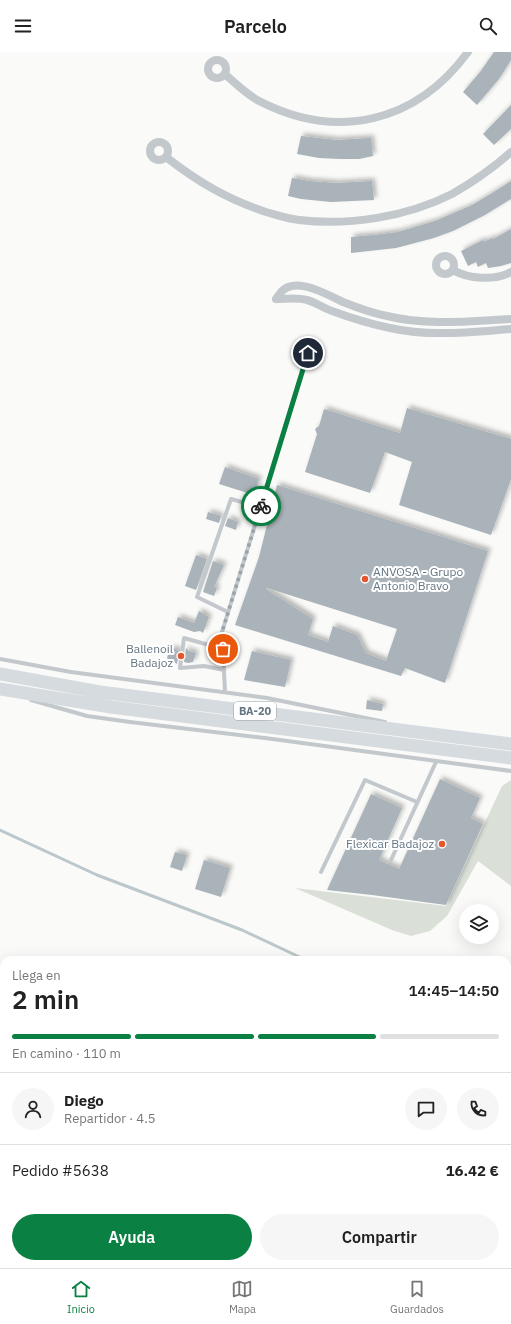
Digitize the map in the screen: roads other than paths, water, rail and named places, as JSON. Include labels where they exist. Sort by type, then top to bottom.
[{"type":"highway","name":"BA-20","points":[[0,674],[100,692],[511,744]]},
{"type":"highway","name":"BA-20","points":[[0,689],[119,708],[511,758]]},
{"type":"street","points":[[226,74],[242,89],[258,100],[294,116],[317,121],[337,123],[356,122],[399,110],[418,100],[455,69],[468,52]]},
{"type":"street","points":[[166,157],[200,182],[232,199],[274,214],[298,220],[326,222],[367,220],[426,205],[451,194],[475,180],[511,152]]},
{"type":"street","points":[[453,270],[461,275],[473,277],[488,277],[511,272]]},
{"type":"street","points":[[511,319],[431,322],[408,320],[366,311],[315,290],[301,286],[291,286],[282,290],[276,299],[296,298],[307,300],[357,320],[391,329],[455,334],[511,329]]},
{"type":"lane","points":[[225,692],[222,632],[308,353]]},
{"type":"lane","points":[[228,612],[197,597],[231,499],[260,507]]},
{"type":"lane","points":[[223,649],[184,638],[180,668],[204,666],[224,670]]},
{"type":"lane","points":[[0,659],[71,672],[274,699],[448,736]]},
{"type":"lane","points":[[0,689],[48,705],[88,716],[511,771]]},
{"type":"lane","points":[[391,860],[436,762]]},
{"type":"lane","points":[[321,872],[365,780],[417,802]]},
{"type":"waterway","points":[[0,830],[97,875],[242,930],[297,956]]},
{"type":"place","name":"ANVOSA - Grupo Antonio Bravo","points":[[365,579]]},
{"type":"place","name":"Ballenoil Badajoz","points":[[181,656]]},
{"type":"place","name":"Flexicar Badajoz","points":[[442,844]]}]
